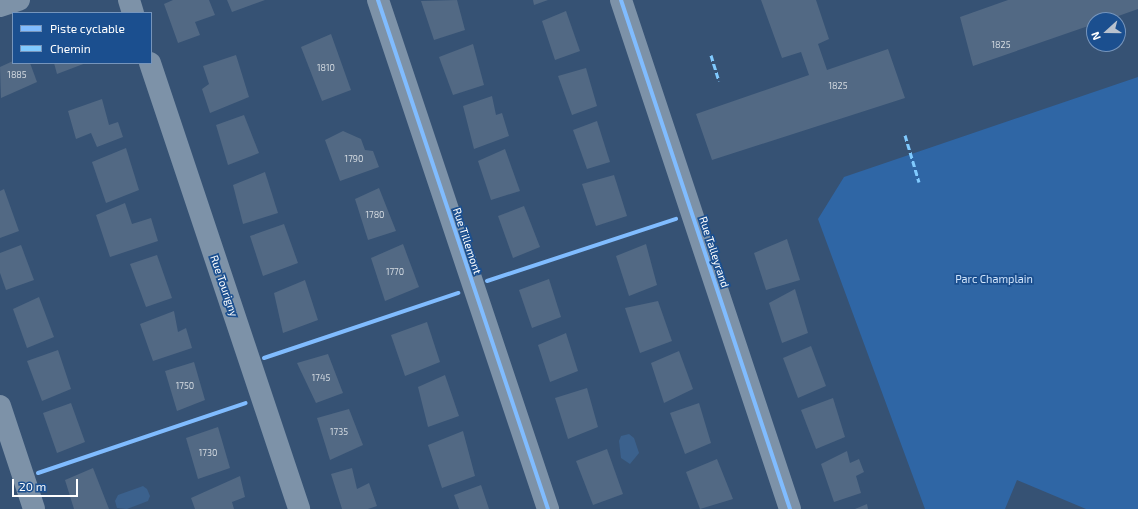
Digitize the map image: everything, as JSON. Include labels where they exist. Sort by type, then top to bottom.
[{"type":"street","points":[[0,6],[19,0]]},
{"type":"street","points":[[129,0],[133,12]]},
{"type":"street","name":"Rue Tillemont","points":[[378,0],[548,509]]},
{"type":"street","name":"Rue Talleyrand","points":[[621,0],[790,509]]},
{"type":"street","name":"Rue Tourigny","points":[[150,64],[299,509]]},
{"type":"street","points":[[0,406],[34,509]]},
{"type":"green space","name":"Parc Champlain","points":[[1138,77],[1138,509],[1086,509],[1017,480],[1005,509],[925,509],[818,219],[844,177]]},
{"type":"shaded area","points":[[629,434],[634,438],[639,453],[630,464],[621,458],[619,441],[621,436]]},
{"type":"shaded area","points":[[143,486],[147,489],[150,496],[148,501],[127,509],[117,508],[115,501],[118,495]]},
{"type":"building","points":[[173,0],[209,0],[215,15],[195,22],[200,35],[178,43],[164,4]]},
{"type":"building","points":[[227,0],[265,0],[232,12]]},
{"type":"building","points":[[457,0],[465,30],[434,40],[421,1]]},
{"type":"building","points":[[533,0],[548,0],[534,5]]},
{"type":"building","points":[[761,0],[816,0],[829,39],[818,44],[827,70],[888,49],[905,98],[712,160],[696,114],[809,75],[801,52],[782,58]]},
{"type":"building","points":[[1008,0],[1138,0],[1138,9],[1126,13],[1126,12],[1086,12],[1086,27],[973,66],[960,17]]},
{"type":"building","points":[[566,11],[580,51],[555,60],[542,21]]},
{"type":"building","points":[[331,34],[351,90],[322,101],[301,47]]},
{"type":"building","points":[[473,44],[484,85],[453,95],[439,57]]},
{"type":"building","points":[[236,55],[249,97],[210,113],[202,89],[209,84],[203,66]]},
{"type":"building","points":[[12,61],[12,64],[30,64],[37,82],[1,98],[0,67]]},
{"type":"building","points":[[54,64],[83,64],[57,74]]},
{"type":"building","points":[[586,68],[597,106],[572,115],[558,76]]},
{"type":"building","points":[[492,96],[496,115],[502,113],[509,136],[474,149],[463,106]]},
{"type":"building","points":[[102,99],[109,125],[118,122],[123,137],[97,147],[91,133],[76,139],[68,111]]},
{"type":"building","points":[[244,115],[259,153],[228,165],[216,125]]},
{"type":"building","points":[[597,121],[610,162],[587,169],[573,130]]},
{"type":"building","points":[[343,131],[361,139],[365,150],[373,151],[379,167],[340,181],[325,140]]},
{"type":"building","points":[[126,148],[139,190],[106,203],[92,162]]},
{"type":"building","points":[[505,149],[520,191],[491,200],[478,161]]},
{"type":"building","points":[[265,172],[278,213],[243,224],[233,185]]},
{"type":"building","points":[[614,175],[627,216],[596,226],[582,184]]},
{"type":"building","points":[[379,188],[396,231],[368,240],[355,199]]},
{"type":"building","points":[[4,189],[19,231],[0,238],[0,191]]},
{"type":"building","points":[[125,203],[132,224],[151,218],[158,241],[110,257],[96,215]]},
{"type":"building","points":[[524,206],[540,247],[513,258],[498,216]]},
{"type":"building","points":[[284,224],[298,263],[263,276],[250,236]]},
{"type":"building","points":[[787,239],[800,280],[766,290],[754,253]]},
{"type":"building","points":[[403,244],[419,287],[385,301],[371,258]]},
{"type":"building","points":[[646,244],[657,285],[629,296],[616,256]]},
{"type":"building","points":[[21,245],[34,280],[6,290],[0,273],[0,253]]},
{"type":"building","points":[[157,255],[172,298],[146,307],[130,264]]},
{"type":"building","points":[[549,279],[561,317],[532,328],[519,290]]},
{"type":"building","points":[[305,280],[318,320],[283,333],[274,293]]},
{"type":"building","points":[[795,289],[808,333],[782,343],[769,303]]},
{"type":"building","points":[[39,297],[54,337],[27,348],[13,309]]},
{"type":"building","points":[[658,301],[672,341],[640,353],[625,308]]},
{"type":"building","points":[[174,311],[178,332],[186,328],[192,348],[153,361],[140,324]]},
{"type":"building","points":[[427,322],[440,362],[405,376],[391,335]]},
{"type":"building","points":[[566,333],[578,371],[550,382],[538,345]]},
{"type":"building","points":[[811,346],[826,386],[798,398],[783,358]]},
{"type":"building","points":[[58,350],[71,389],[42,401],[27,361]]},
{"type":"building","points":[[679,351],[693,389],[664,403],[651,363]]},
{"type":"building","points":[[328,354],[343,393],[316,403],[297,363]]},
{"type":"building","points":[[194,362],[205,400],[177,411],[165,371]]},
{"type":"building","points":[[445,375],[459,416],[428,427],[418,387]]},
{"type":"building","points":[[587,388],[598,427],[568,439],[555,398]]},
{"type":"building","points":[[833,398],[845,437],[816,449],[801,410]]},
{"type":"building","points":[[71,403],[85,442],[57,453],[43,413]]},
{"type":"building","points":[[699,403],[711,443],[685,454],[670,413]]},
{"type":"building","points":[[349,409],[363,445],[330,460],[317,418]]},
{"type":"building","points":[[218,427],[230,468],[198,479],[186,438]]},
{"type":"building","points":[[463,431],[475,476],[442,488],[428,445]]},
{"type":"building","points":[[607,449],[623,494],[593,505],[576,461]]},
{"type":"building","points":[[847,451],[850,463],[859,459],[864,472],[856,476],[861,493],[834,502],[821,464]]},
{"type":"building","points":[[717,459],[733,499],[700,509],[686,472]]},
{"type":"building","points":[[93,468],[109,509],[74,509],[65,480]]},
{"type":"building","points":[[352,468],[357,489],[369,483],[377,506],[368,509],[342,509],[331,474]]},
{"type":"building","points":[[240,476],[245,497],[232,502],[234,509],[195,509],[191,498]]},
{"type":"building","points":[[481,485],[489,509],[459,509],[454,495]]},
{"type":"building","points":[[867,504],[868,509],[855,509]]},
{"type":"marked path","points":[[711,55],[719,81]]},
{"type":"marked path","points":[[905,135],[919,182]]},
{"type":"cycle path","points":[[378,0],[548,509]]},
{"type":"cycle path","points":[[621,0],[790,509]]},
{"type":"cycle path","points":[[487,281],[676,219]]},
{"type":"cycle path","points":[[264,358],[458,293]]},
{"type":"cycle path","points":[[38,473],[246,403]]}]
